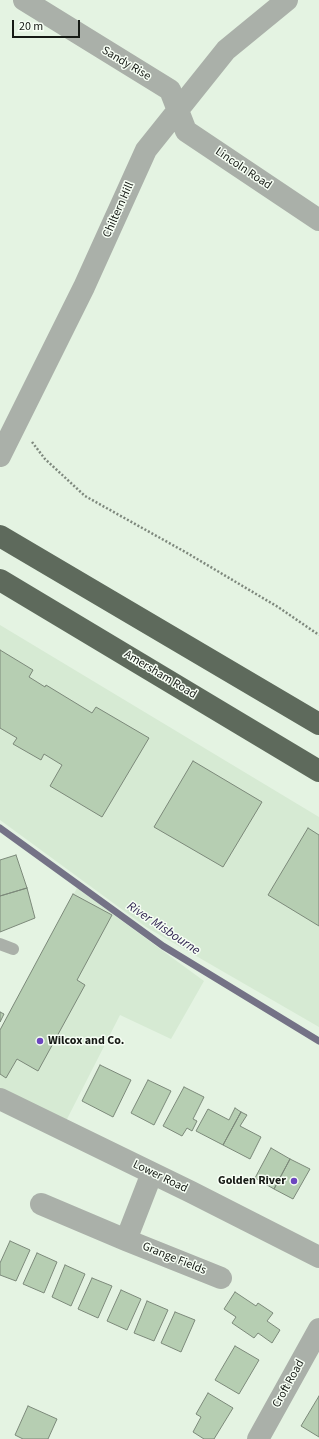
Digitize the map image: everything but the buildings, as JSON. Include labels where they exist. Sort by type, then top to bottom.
[{"type":"highway","points":[[0,536],[319,724]]},
{"type":"highway","name":"Amersham Road","points":[[0,580],[319,771]]},
{"type":"street","name":"Sandy Rise","points":[[24,0],[170,90],[178,109]]},
{"type":"street","name":"Chiltern Hill","points":[[0,456],[84,287],[146,150],[226,50],[287,0]]},
{"type":"street","name":"Lincoln Road","points":[[178,109],[186,130],[319,220]]},
{"type":"street","name":"Lower Road","points":[[0,1099],[318,1254]]},
{"type":"street","name":"Grange Fields","points":[[126,1240],[152,1173]]},
{"type":"street","name":"Grange Fields","points":[[41,1204],[221,1278]]},
{"type":"street","name":"Croft Road","points":[[258,1439],[319,1329]]},
{"type":"lane","points":[[0,944],[13,949]]},
{"type":"path","points":[[17,422],[45,459],[85,496],[187,553],[278,607],[319,635]]},
{"type":"shaded area","points":[[0,625],[319,817],[319,1027],[146,927],[0,820]]},
{"type":"shaded area","points":[[77,888],[204,981],[171,1039],[120,1015],[66,1121],[0,1089],[0,1029]]},
{"type":"waterway","name":"River Misbourne","points":[[0,828],[163,946],[319,1041]]},
{"type":"place","name":"Wilcox and Co.","points":[[40,1041]]},
{"type":"place","name":"Golden River","points":[[294,1181]]}]
